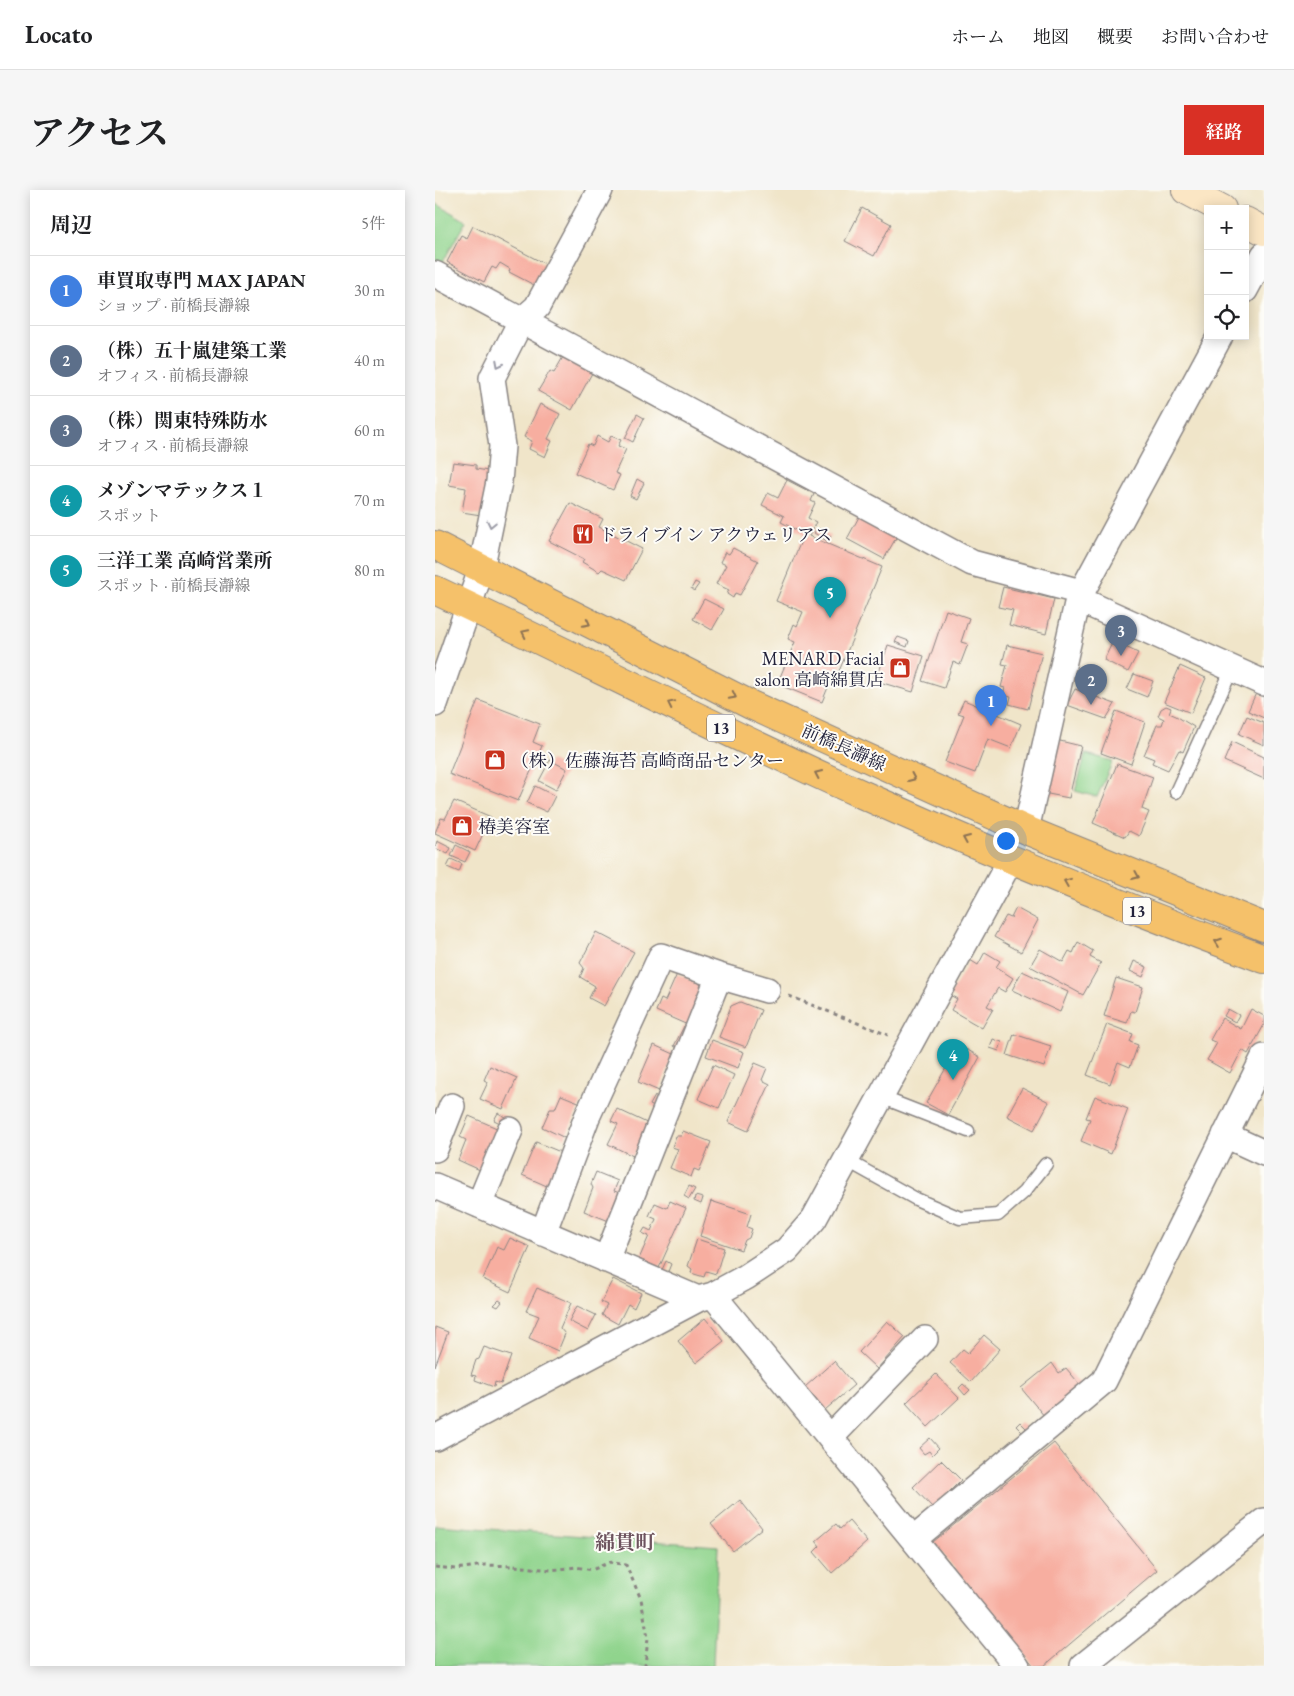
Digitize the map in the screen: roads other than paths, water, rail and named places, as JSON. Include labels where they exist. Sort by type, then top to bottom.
[{"type":"main road","name":"前橋長瀞線","points":[[435,545],[481,570],[751,705],[1026,830],[1264,927]]},
{"type":"main road","name":"前橋長瀞線","points":[[435,590],[850,789],[1011,859],[1166,922],[1264,959]]},
{"type":"street","points":[[435,704],[481,570],[499,482],[502,446],[492,378],[521,321],[537,307],[600,190]]},
{"type":"street","points":[[1187,190],[1215,205]]},
{"type":"street","points":[[1249,223],[1264,231]]},
{"type":"street","points":[[1249,283],[1264,256]]},
{"type":"street","points":[[435,274],[972,563],[1080,596],[1264,683]]},
{"type":"street","points":[[1026,830],[1080,596],[1218,340]]},
{"type":"street","points":[[435,1438],[746,1276],[787,1250],[815,1219],[1011,859]]},
{"type":"street","points":[[543,1233],[587,1117],[661,956],[767,990]]},
{"type":"street","points":[[606,1260],[719,976]]},
{"type":"street","points":[[914,1539],[1104,1381],[1264,1057]]},
{"type":"street","points":[[435,1149],[453,1106]]},
{"type":"street","points":[[479,1205],[510,1130]]},
{"type":"street","points":[[1225,1135],[1264,1152]]},
{"type":"street","points":[[435,1186],[606,1260],[705,1297],[830,1438],[1017,1666]]},
{"type":"street","points":[[830,1438],[925,1338]]},
{"type":"street","points":[[1083,1666],[1264,1521]]},
{"type":"lane","points":[[1175,792],[1232,668]]},
{"type":"lane","points":[[881,1097],[968,1131]]},
{"type":"lane","points":[[846,1160],[916,1199],[961,1218],[997,1215],[1024,1192],[1047,1164]]},
{"type":"place","name":"ドライブイン アクウェリアス","points":[[583,534]]},
{"type":"place","name":"三洋工業 高崎営業所","points":[[830,618]]},
{"type":"place","name":"（株）関東特殊防水","points":[[1121,656]]},
{"type":"place","name":"MENARD Facial salon 高崎綿貫店","points":[[900,668]]},
{"type":"place","name":"（株）五十嵐建築工業","points":[[1091,705]]},
{"type":"place","name":"車買取専門 MAX JAPAN","points":[[991,726]]},
{"type":"place","name":"（株）佐藤海苔 高崎商品センター","points":[[495,760]]},
{"type":"place","name":"椿美容室","points":[[462,826]]},
{"type":"place","name":"メゾンマテックス１","points":[[953,1080]]},
{"type":"district","name":"綿貫町","points":[[625,1542]]}]
